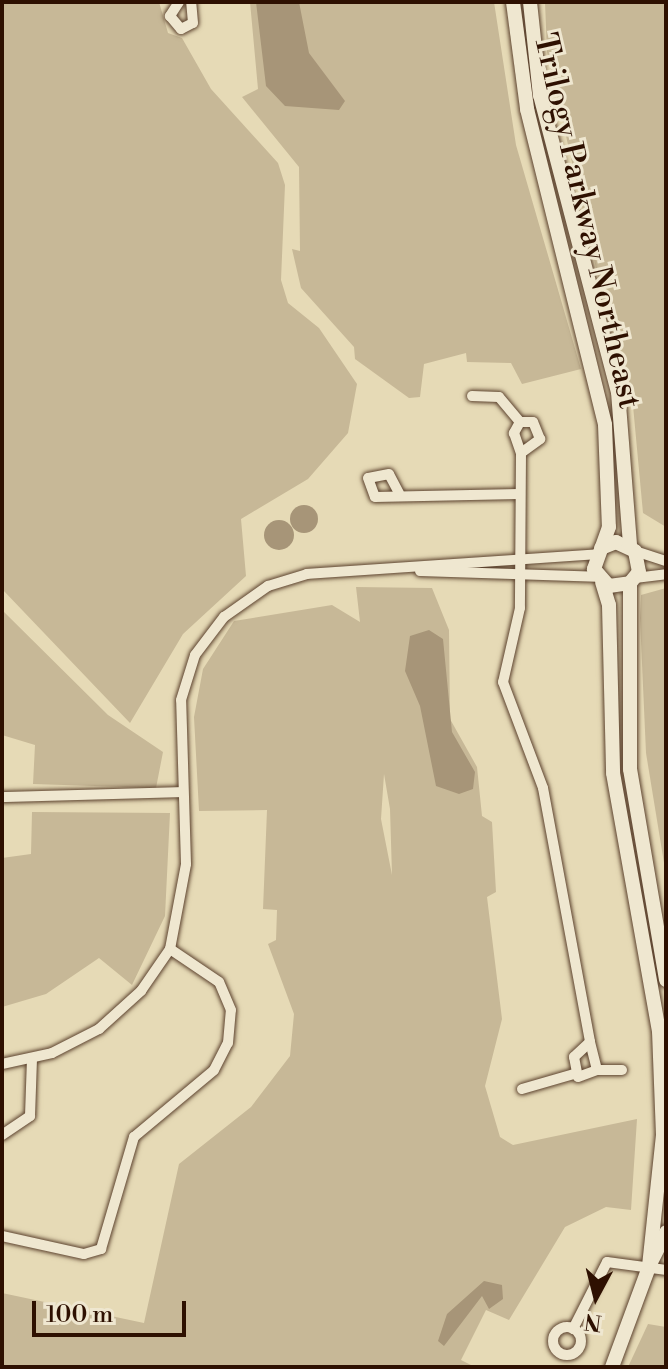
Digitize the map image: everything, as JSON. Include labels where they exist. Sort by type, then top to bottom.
[{"type":"street","points":[[179,2],[170,16],[181,29],[193,23],[191,2]]},
{"type":"street","name":"Trilogy Parkway Northeast","points":[[513,2],[527,109],[596,368],[608,478],[599,551],[599,580]]},
{"type":"street","name":"Trilogy Parkway Northeast","points":[[530,2],[540,95],[618,392],[633,581]]},
{"type":"street","points":[[472,396],[499,397],[520,422],[533,422],[540,432],[521,453]]},
{"type":"street","points":[[520,422],[514,439],[521,453],[519,616],[503,682],[538,769],[597,1070]]},
{"type":"street","points":[[399,493],[519,494]]},
{"type":"street","points":[[2,1064],[32,1060],[73,1045],[116,1015],[170,949],[186,864],[180,792],[181,700],[209,634],[268,586],[370,569],[519,560],[599,551],[632,549],[666,561]]},
{"type":"street","points":[[370,569],[633,581],[666,574]]},
{"type":"street","points":[[599,580],[609,605],[614,785],[659,1031],[663,1135],[649,1267]]},
{"type":"street","points":[[633,581],[630,769],[666,980]]},
{"type":"street","points":[[2,797],[180,792]]},
{"type":"street","points":[[2,1236],[84,1254],[101,1249],[134,1137],[214,1070],[228,1043],[231,1010],[219,982],[170,949]]},
{"type":"street","points":[[574,1074],[574,1057],[590,1042]]},
{"type":"street","points":[[2,1135],[30,1116],[32,1060]]},
{"type":"street","points":[[522,1089],[574,1074],[590,1078],[597,1070],[622,1070]]},
{"type":"street","points":[[612,1367],[649,1267],[666,1232]]},
{"type":"street","points":[[573,1329],[601,1266],[621,1261],[666,1270]]},
{"type":"shaded area","points":[[2,2],[159,2],[168,33],[182,38],[211,89],[278,163],[285,185],[281,280],[288,303],[319,328],[357,384],[348,433],[308,479],[241,519],[246,576],[183,634],[130,723],[2,589]]},
{"type":"shaded area","points":[[250,2],[494,2],[516,145],[581,369],[522,384],[511,363],[467,362],[466,353],[424,364],[420,397],[409,398],[355,359],[354,347],[301,288],[292,249],[300,251],[299,167],[242,97],[258,89]]},
{"type":"shaded area","points":[[256,2],[299,2],[309,53],[345,101],[339,110],[285,106],[266,86]]},
{"type":"shaded area","points":[[545,2],[666,2],[666,527],[643,513],[632,395],[627,405],[547,52]]},
{"type":"shaded area","points":[[304,505],[314,509],[318,519],[314,529],[304,533],[294,529],[290,519],[294,509]]},
{"type":"shaded area","points":[[279,520],[290,524],[294,535],[290,546],[279,550],[268,546],[264,535],[268,524]]},
{"type":"shaded area","points":[[356,587],[432,588],[449,630],[450,719],[477,767],[482,816],[492,822],[496,892],[487,897],[502,1019],[485,1086],[500,1137],[513,1145],[637,1119],[631,1210],[606,1207],[565,1227],[509,1320],[486,1310],[461,1360],[475,1367],[2,1367],[2,1293],[144,1323],[179,1164],[251,1107],[290,1056],[294,1014],[268,944],[276,940],[277,910],[263,909],[267,810],[199,811],[194,717],[203,669],[234,621],[332,605],[360,622]],"holes":[[[384,774],[390,809],[392,875],[381,819]]]},
{"type":"shaded area","points":[[666,588],[666,875],[646,753],[640,618],[641,595]]},
{"type":"shaded area","points":[[2,610],[108,715],[163,752],[156,788],[33,784],[35,745],[2,735]]},
{"type":"shaded area","points":[[429,630],[443,639],[452,732],[475,772],[473,789],[459,794],[436,786],[420,706],[405,671],[410,636]]},
{"type":"shaded area","points":[[32,812],[170,813],[165,916],[132,985],[99,958],[46,994],[2,1007],[2,858],[31,854]]},
{"type":"shaded area","points":[[484,1281],[502,1285],[503,1299],[489,1309],[482,1296],[444,1346],[438,1341],[447,1314]]},
{"type":"shaded area","points":[[648,1324],[666,1327],[666,1367],[628,1367]]}]
